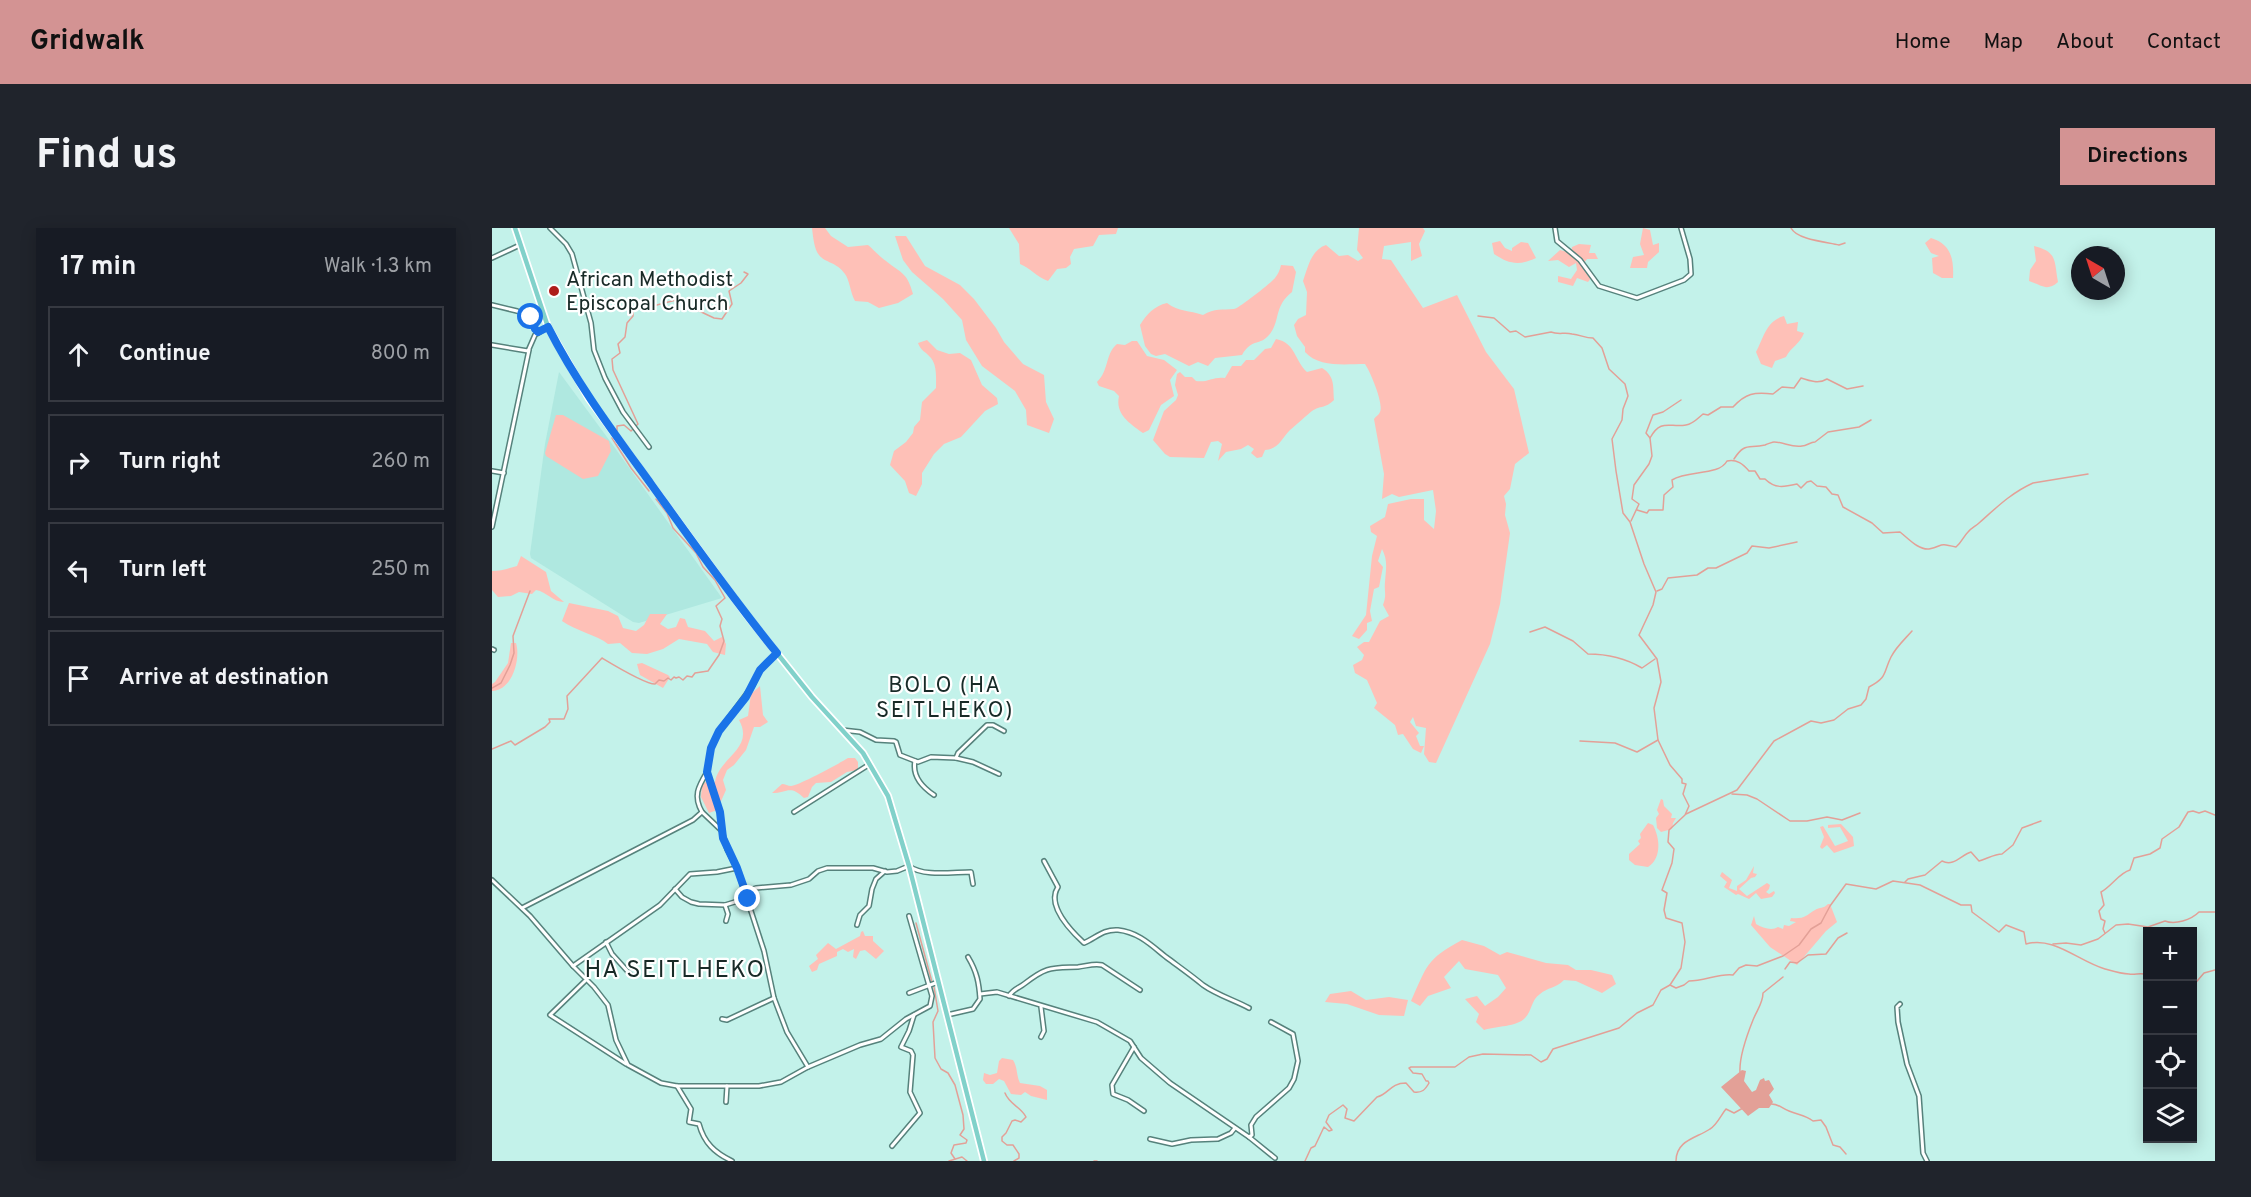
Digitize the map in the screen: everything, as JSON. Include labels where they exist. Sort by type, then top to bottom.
[{"type":"main road","points":[[515,228],[548,327],[573,374],[600,415],[732,596],[870,764],[888,796],[909,866],[984,1161]]},
{"type":"street","points":[[550,228],[566,244],[572,254],[591,322],[594,350],[605,378],[623,411],[649,447]]},
{"type":"street","points":[[1555,228],[1557,241],[1580,260],[1599,286],[1637,298],[1684,280],[1691,274],[1690,259],[1681,228]]},
{"type":"street","points":[[492,258],[520,245]]},
{"type":"street","points":[[492,305],[531,317],[538,332]]},
{"type":"street","points":[[492,527],[529,350],[538,332],[548,327]]},
{"type":"street","points":[[492,345],[529,350]]},
{"type":"street","points":[[492,471],[504,473]]},
{"type":"street","points":[[722,831],[702,812],[696,801],[696,793],[707,772],[711,748],[719,731],[749,691],[760,670],[777,653]]},
{"type":"street","points":[[956,758],[958,753],[987,725],[993,725],[1004,731]]},
{"type":"street","points":[[842,730],[860,732],[872,739],[894,741],[900,755],[915,761],[931,757],[956,758],[973,762],[999,774]]},
{"type":"street","points":[[915,761],[914,769],[920,783],[933,795]]},
{"type":"street","points":[[794,812],[870,764]]},
{"type":"street","points":[[707,772],[720,812],[727,849],[746,891],[766,959],[774,998],[787,1032],[808,1067]]},
{"type":"street","points":[[522,908],[693,820],[702,812]]},
{"type":"street","points":[[1044,861],[1058,887],[1055,891],[1060,914],[1070,929],[1084,943],[1102,932],[1118,930],[1138,936],[1150,942],[1163,955],[1204,985],[1249,1008]]},
{"type":"street","points":[[675,889],[691,902],[725,905],[738,901],[746,891],[765,886],[791,885],[809,879],[818,871],[827,868],[873,868],[897,871],[909,866],[912,869],[930,872],[971,872],[973,884]]},
{"type":"street","points":[[573,966],[660,905],[690,874],[737,868]]},
{"type":"street","points":[[857,925],[860,915],[868,906],[876,879],[885,871]]},
{"type":"street","points":[[492,880],[522,908],[608,1005],[616,1040],[627,1065]]},
{"type":"street","points":[[725,905],[728,914],[726,921]]},
{"type":"street","points":[[586,981],[550,1015],[627,1065],[662,1083],[677,1086],[759,1086],[781,1082],[808,1067],[860,1045],[881,1039],[930,1006],[932,996],[909,916]]},
{"type":"street","points":[[606,942],[612,954],[630,974]]},
{"type":"street","points":[[947,1015],[973,1009],[978,1005],[980,979],[968,957]]},
{"type":"street","points":[[1009,996],[1030,978],[1052,966],[1080,967],[1096,963],[1140,990]]},
{"type":"street","points":[[909,993],[939,982]]},
{"type":"street","points":[[980,994],[997,992],[1071,1013],[1097,1023],[1130,1041],[1141,1058],[1170,1083],[1249,1137],[1275,1158]]},
{"type":"street","points":[[722,1019],[727,1020],[774,998]]},
{"type":"street","points":[[1900,1004],[1897,1007],[1898,1022],[1907,1064],[1918,1096],[1923,1153],[1927,1161]]},
{"type":"street","points":[[1041,1006],[1044,1031],[1041,1037]]},
{"type":"street","points":[[892,1146],[920,1113],[910,1092],[913,1055],[911,1051],[901,1047],[914,1015]]},
{"type":"street","points":[[1249,1137],[1252,1135],[1251,1125],[1256,1117],[1289,1088],[1298,1061],[1293,1034],[1271,1022]]},
{"type":"street","points":[[1134,1047],[1112,1085],[1113,1094],[1128,1100],[1144,1111]]},
{"type":"street","points":[[677,1086],[692,1109],[689,1122],[699,1124],[702,1137],[714,1150],[732,1161]]},
{"type":"street","points":[[726,1102],[727,1086]]},
{"type":"street","points":[[1150,1139],[1172,1144],[1191,1140],[1218,1139],[1231,1133],[1235,1128]]},
{"type":"shaded area","points":[[812,228],[825,228],[831,236],[848,247],[868,245],[903,274],[913,294],[898,303],[879,308],[868,302],[855,301],[845,274],[817,252]]},
{"type":"shaded area","points":[[1009,228],[1118,228],[1116,234],[1099,235],[1093,246],[1074,249],[1070,257],[1071,264],[1066,268],[1057,269],[1048,281],[1020,264],[1019,244]]},
{"type":"shaded area","points":[[1359,228],[1423,228],[1425,231],[1419,244],[1422,256],[1411,261],[1411,242],[1384,246],[1382,259],[1391,260],[1423,308],[1457,295],[1486,352],[1514,389],[1529,453],[1515,464],[1510,489],[1504,496],[1505,515],[1510,533],[1500,604],[1490,644],[1436,763],[1429,762],[1424,754],[1426,728],[1416,726],[1413,717],[1410,722],[1419,733],[1416,736],[1420,746],[1424,746],[1421,753],[1413,749],[1403,734],[1398,735],[1395,725],[1374,708],[1377,703],[1367,680],[1355,673],[1353,665],[1362,660],[1364,655],[1357,647],[1364,642],[1369,642],[1380,621],[1389,616],[1383,605],[1386,565],[1382,549],[1378,561],[1383,567],[1379,587],[1374,589],[1370,611],[1372,621],[1367,623],[1367,630],[1359,639],[1352,636],[1366,615],[1372,556],[1377,536],[1371,532],[1370,526],[1385,517],[1388,504],[1424,499],[1424,520],[1434,529],[1436,511],[1433,490],[1399,497],[1392,494],[1382,499],[1384,474],[1374,419],[1380,413],[1381,408],[1376,388],[1365,364],[1333,364],[1318,361],[1305,352],[1305,347],[1297,336],[1294,325],[1298,319],[1306,315],[1307,292],[1303,281],[1313,255],[1326,245],[1339,256],[1348,255],[1358,261],[1363,258],[1357,250]]},
{"type":"shaded area","points":[[1643,228],[1650,230],[1653,245],[1659,243],[1659,252],[1648,262],[1647,268],[1630,268],[1633,257],[1644,255],[1640,244]]},
{"type":"shaded area","points":[[895,236],[906,236],[925,266],[960,285],[974,299],[1004,342],[1023,364],[1044,375],[1046,402],[1054,419],[1049,433],[1027,425],[1026,410],[1015,391],[982,366],[966,340],[962,320],[943,299],[912,272],[903,260]]},
{"type":"shaded area","points":[[1931,238],[1943,244],[1950,253],[1953,278],[1942,278],[1933,273],[1932,258],[1939,256],[1931,253],[1925,243]]},
{"type":"shaded area","points":[[1500,241],[1505,248],[1512,251],[1512,248],[1521,242],[1528,243],[1536,258],[1519,263],[1504,260],[1494,254],[1492,243]]},
{"type":"shaded area","points":[[1579,244],[1591,245],[1589,253],[1595,253],[1598,259],[1587,259],[1582,266],[1591,278],[1588,282],[1577,278],[1573,286],[1558,282],[1558,276],[1571,279],[1577,270],[1576,263],[1569,267],[1558,260],[1548,261],[1560,250],[1571,253],[1572,247]]},
{"type":"shaded area","points":[[2034,246],[2047,251],[2054,258],[2058,282],[2051,287],[2044,287],[2029,281],[2030,270],[2036,261]]},
{"type":"shaded area","points":[[1281,265],[1293,266],[1296,272],[1292,292],[1282,303],[1273,330],[1266,338],[1249,346],[1242,355],[1215,358],[1208,366],[1198,362],[1189,366],[1165,354],[1156,356],[1151,354],[1145,346],[1140,325],[1158,306],[1167,303],[1203,315],[1215,310],[1237,308],[1273,280]]},
{"type":"shaded area","points":[[1784,316],[1787,324],[1798,322],[1797,331],[1804,333],[1786,357],[1775,361],[1772,368],[1761,364],[1756,352],[1769,326]]},
{"type":"shaded area","points":[[1276,339],[1283,341],[1291,348],[1307,372],[1322,368],[1329,374],[1334,400],[1312,411],[1290,430],[1277,446],[1265,450],[1262,457],[1257,458],[1251,453],[1254,449],[1248,445],[1226,452],[1218,461],[1222,444],[1218,441],[1211,442],[1204,458],[1170,457],[1165,454],[1153,440],[1164,411],[1178,395],[1175,385],[1177,374],[1180,372],[1185,377],[1192,377],[1196,381],[1225,378],[1232,366],[1241,366],[1246,360],[1254,360],[1265,349],[1271,348]]},
{"type":"shaded area","points":[[927,340],[937,350],[949,354],[960,353],[971,360],[982,385],[997,398],[998,404],[985,411],[961,437],[944,444],[934,454],[922,473],[922,484],[916,496],[909,493],[905,481],[890,465],[894,451],[906,442],[920,420],[922,402],[936,388],[934,364],[918,343]]},
{"type":"shaded area","points":[[1137,341],[1147,356],[1164,360],[1177,370],[1170,380],[1174,396],[1161,405],[1149,430],[1143,433],[1128,422],[1121,413],[1119,396],[1114,391],[1099,386],[1097,382],[1104,373],[1113,348],[1117,344],[1125,345]]},
{"type":"shaded area","points":[[559,372],[722,598],[639,623],[633,622],[531,558],[545,444]]},
{"type":"shaded area","points":[[556,415],[563,415],[609,441],[611,451],[598,476],[583,479],[546,456]]},
{"type":"shaded area","points":[[521,556],[546,572],[551,591],[564,602],[536,590],[532,594],[519,592],[511,596],[498,597],[492,590],[492,571],[517,566]]},
{"type":"shaded area","points":[[569,603],[608,611],[618,616],[623,628],[636,631],[644,625],[650,614],[667,614],[660,624],[668,629],[676,627],[680,618],[685,619],[688,627],[705,631],[714,641],[722,637],[726,644],[725,655],[713,652],[707,644],[679,639],[663,649],[647,654],[632,653],[620,643],[608,644],[562,621]]},
{"type":"shaded area","points":[[511,643],[516,643],[517,650],[513,673],[505,686],[492,691],[492,684],[508,663]]},
{"type":"shaded area","points":[[642,663],[670,677],[663,688],[640,675],[637,664]]},
{"type":"shaded area","points":[[760,686],[763,715],[768,722],[760,727],[754,727],[746,750],[727,770],[723,780],[726,790],[717,810],[709,813],[701,797],[702,784],[708,781],[715,782],[718,773],[739,746],[743,738],[743,730],[739,720],[748,716],[751,694]]},
{"type":"shaded area","points":[[848,758],[855,758],[858,762],[858,770],[847,772],[831,782],[816,783],[808,797],[804,798],[792,790],[772,793],[782,784],[795,785]]},
{"type":"shaded area","points":[[1661,799],[1672,814],[1671,818],[1676,818],[1672,829],[1661,832],[1657,828],[1656,818],[1659,814],[1657,810]]},
{"type":"shaded area","points":[[1648,823],[1653,825],[1655,830],[1658,853],[1648,867],[1635,865],[1629,860],[1629,854],[1640,844],[1638,841],[1641,838],[1640,834]]},
{"type":"shaded area","points":[[1841,824],[1853,837],[1854,846],[1834,853],[1827,845],[1822,849],[1820,847],[1824,837],[1820,827],[1823,826],[1835,846],[1848,841],[1840,827],[1828,828],[1828,825]]},
{"type":"shaded area","points":[[1754,866],[1753,873],[1757,874],[1739,889],[1747,896],[1767,883],[1770,885],[1766,892],[1769,894],[1774,891],[1775,893],[1772,897],[1761,899],[1756,893],[1749,899],[1736,895],[1724,887],[1727,882],[1720,876],[1722,872],[1732,880],[1729,888],[1737,891],[1737,886],[1746,880]]},
{"type":"shaded area","points":[[1828,904],[1837,922],[1826,931],[1797,965],[1770,947],[1751,925],[1754,916],[1756,924],[1762,927],[1783,929],[1784,925],[1789,926],[1796,922],[1790,921],[1791,918],[1804,917]]},
{"type":"shaded area","points":[[863,931],[865,936],[873,936],[873,941],[884,951],[876,959],[865,950],[860,951],[856,959],[853,957],[854,949],[848,952],[843,949],[837,952],[837,956],[819,964],[817,970],[812,972],[809,966],[818,959],[816,955],[828,943],[836,949],[860,936]]},
{"type":"shaded area","points":[[1462,940],[1484,946],[1500,955],[1507,952],[1546,963],[1568,965],[1576,970],[1591,970],[1612,975],[1616,984],[1602,993],[1576,981],[1564,980],[1537,996],[1527,1015],[1521,1021],[1484,1030],[1476,1022],[1479,1014],[1465,999],[1477,996],[1485,1006],[1498,997],[1506,988],[1498,975],[1465,969],[1459,961],[1444,977],[1451,988],[1428,996],[1420,1006],[1411,1001],[1434,958]]},
{"type":"shaded area","points":[[1351,991],[1366,1000],[1389,997],[1408,1000],[1404,1016],[1379,1015],[1347,1004],[1325,1002],[1330,994]]},
{"type":"shaded area","points":[[1002,1058],[1013,1060],[1020,1083],[1040,1086],[1047,1090],[1047,1100],[1025,1092],[1021,1095],[1011,1094],[1004,1081],[999,1079],[993,1084],[986,1084],[983,1080],[984,1073],[990,1075],[997,1073],[999,1061]]},
{"type":"shaded area","points":[[1742,1070],[1746,1071],[1744,1081],[1752,1092],[1756,1090],[1760,1080],[1764,1078],[1765,1081],[1769,1080],[1774,1089],[1769,1095],[1773,1102],[1769,1108],[1759,1108],[1748,1116],[1721,1087]]},
{"type":"waterway","points":[[1791,228],[1799,235],[1813,240],[1839,245],[1845,243]]},
{"type":"waterway","points":[[617,434],[617,426],[624,425],[631,431],[638,424],[613,370],[612,359],[620,353],[618,344],[625,337],[627,323],[633,316],[633,312],[643,304],[653,306],[676,300],[714,318],[722,319],[732,304],[729,291],[741,283],[748,274],[744,272]]},
{"type":"waterway","points":[[1305,1161],[1324,1127],[1329,1131],[1332,1130],[1326,1122],[1329,1115],[1343,1105],[1347,1109],[1345,1118],[1354,1121],[1377,1097],[1396,1085],[1406,1083],[1414,1092],[1425,1089],[1428,1081],[1422,1074],[1413,1073],[1409,1068],[1455,1067],[1469,1057],[1483,1054],[1531,1055],[1541,1062],[1547,1059],[1553,1049],[1619,1028],[1637,1013],[1653,1005],[1661,990],[1670,985],[1681,968],[1685,942],[1682,923],[1666,918],[1664,910],[1667,893],[1662,890],[1672,863],[1674,849],[1668,842],[1669,830],[1685,815],[1689,806],[1683,794],[1686,784],[1682,783],[1682,779],[1670,765],[1658,740],[1654,708],[1661,682],[1657,659],[1639,635],[1653,605],[1656,592],[1630,522],[1623,513],[1616,471],[1612,439],[1622,420],[1628,396],[1625,384],[1609,369],[1602,348],[1593,338],[1551,332],[1525,337],[1516,331],[1510,332],[1494,318],[1478,316]]},
{"type":"waterway","points":[[1650,438],[1662,426],[1689,424],[1703,414],[1708,415],[1721,407],[1733,407],[1751,394],[1773,394],[1782,387],[1794,388],[1801,378],[1818,382],[1827,379],[1847,389],[1863,386]]},
{"type":"waterway","points":[[1631,521],[1639,504],[1632,499],[1634,485],[1652,456],[1650,438],[1646,433],[1653,415],[1663,412],[1681,400]]},
{"type":"waterway","points":[[1734,459],[1741,450],[1747,447],[1774,442],[1804,446],[1815,442],[1828,432],[1859,427],[1871,420]]},
{"type":"waterway","points":[[612,438],[649,491]]},
{"type":"waterway","points":[[1637,510],[1647,513],[1649,510],[1663,510],[1664,495],[1673,487],[1672,480],[1717,469],[1727,461],[1737,461],[1749,471],[1755,471],[1760,479],[1765,479],[1776,486],[1797,484],[1801,488],[1811,481],[1817,486],[1826,487],[1832,494],[1838,495],[1843,507],[1872,523],[1883,533],[1900,532],[1917,546],[1925,549],[1943,545],[1956,547],[1971,529],[2004,501],[2025,487],[2033,483],[2088,474]]},
{"type":"waterway","points":[[492,749],[511,741],[515,745],[545,727],[550,722],[549,719],[564,719],[568,709],[567,696],[602,658],[636,677],[655,684],[659,680],[664,681],[668,678],[671,680],[674,677],[683,680],[687,676],[692,677],[695,673],[708,671],[719,655],[724,641],[720,626],[722,619],[716,606],[725,598],[696,553],[673,528],[667,513],[656,499]]},
{"type":"waterway","points":[[1657,591],[1662,589],[1668,578],[1697,575],[1708,568],[1716,568],[1747,553],[1752,546],[1769,548],[1797,542]]},
{"type":"waterway","points":[[492,688],[501,683],[510,665],[514,653],[513,636],[530,591]]},
{"type":"waterway","points":[[1530,632],[1545,627],[1573,641],[1588,654],[1616,657],[1642,668],[1655,659]]},
{"type":"waterway","points":[[1686,814],[1737,790],[1774,741],[1811,721],[1821,723],[1834,720],[1848,709],[1861,705],[1866,699],[1869,687],[1882,677],[1893,653],[1912,631]]},
{"type":"waterway","points":[[1580,741],[1615,743],[1637,752],[1658,740]]},
{"type":"waterway","points":[[1732,794],[1747,795],[1757,799],[1790,821],[1807,821],[1827,817],[1842,820],[1860,813]]},
{"type":"waterway","points":[[2105,933],[2103,929],[2105,921],[2101,919],[2099,911],[2104,905],[2101,892],[2130,870],[2134,858],[2150,854],[2160,848],[2162,839],[2179,827],[2188,812],[2205,811],[2215,815]]},
{"type":"waterway","points":[[1905,882],[1908,879],[1925,875],[1942,861],[1954,862],[1967,853],[1971,852],[1979,861],[2002,854],[2013,845],[2022,828],[2041,821]]},
{"type":"waterway","points":[[1670,985],[1676,988],[1689,981],[1733,975],[1739,968],[1746,965],[1757,966],[1783,956],[1799,945],[1811,929],[1821,923],[1846,884],[1876,889],[1893,881],[1920,885],[1961,905],[1971,905],[1972,912],[1999,932],[2006,925],[2024,932],[2026,944],[2046,943],[2105,969],[2123,974],[2143,974]]},
{"type":"waterway","points":[[2053,944],[2081,945],[2098,939],[2116,925],[2148,927],[2165,921],[2183,921],[2199,912],[2215,912]]},
{"type":"waterway","points":[[916,923],[932,982]]},
{"type":"waterway","points":[[1785,969],[1790,962],[1797,963],[1808,955],[1826,954],[1838,938],[1847,933]]},
{"type":"waterway","points":[[2197,981],[2204,973],[2215,970]]},
{"type":"waterway","points":[[1740,1072],[1744,1046],[1763,993],[1783,977]]},
{"type":"waterway","points":[[934,987],[938,1011],[933,1022],[935,1058],[955,1085],[963,1115],[964,1129],[960,1135],[967,1140],[966,1143],[954,1145],[951,1153],[955,1159]]},
{"type":"waterway","points":[[1005,1093],[1026,1117],[1021,1122],[1012,1121],[1002,1137],[1002,1141],[1007,1145],[1013,1145],[1019,1154],[1019,1158],[1014,1161]]},
{"type":"waterway","points":[[1770,1104],[1813,1121],[1821,1120],[1833,1145],[1840,1147],[1846,1154]]},
{"type":"waterway","points":[[1676,1161],[1679,1148],[1688,1140],[1712,1127],[1726,1109],[1734,1113],[1743,1108]]},
{"type":"waterway","points":[[949,1161],[962,1157],[967,1161]]},
{"type":"place","name":"African Methodist Episcopal Church","points":[[554,291]]},
{"type":"district","name":"BOLO (HA SEITLHEKO)","points":[[945,696]]},
{"type":"district","name":"HA SEITLHEKO","points":[[675,969]]},
{"type":"route","points":[[531,317],[538,332],[548,327],[573,374],[600,415],[732,596],[777,653],[760,670],[746,697],[719,731],[709,755],[707,772],[720,812],[723,838],[748,899]]}]
